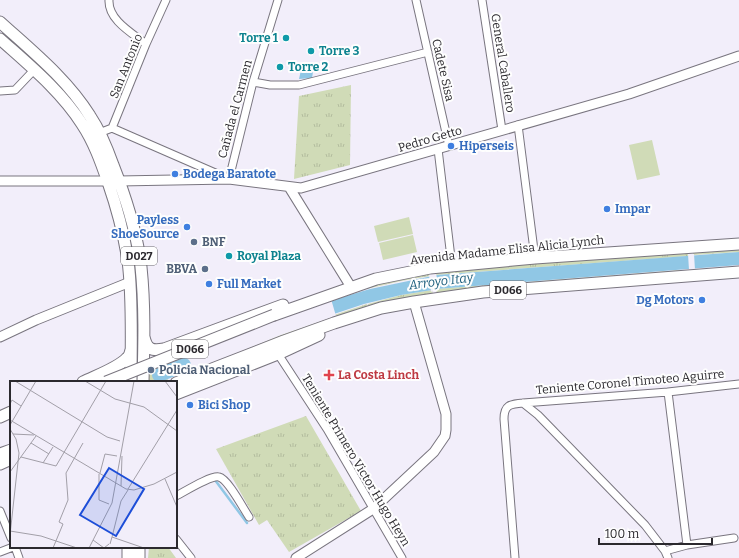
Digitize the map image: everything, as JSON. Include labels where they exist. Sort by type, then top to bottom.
[{"type":"highway","name":"D027","points":[[0,22],[43,61],[74,95],[90,116],[99,133],[119,181],[130,210],[139,254],[142,281],[143,379]]},
{"type":"highway","name":"D027","points":[[0,39],[34,70],[72,110],[83,125],[100,158],[118,215],[128,262],[130,282],[131,381]]},
{"type":"highway","name":"Avenida Madame Elisa Alicia Lynch","points":[[109,381],[274,315],[352,287],[395,274],[452,266],[535,258],[739,244]]},
{"type":"highway","name":"D066","points":[[177,383],[284,341],[381,308],[483,292],[739,272]]},
{"type":"highway","points":[[143,334],[148,348],[155,350],[164,349],[282,305],[324,297]]},
{"type":"highway","points":[[177,394],[278,354],[326,331],[334,323]]},
{"type":"highway","points":[[84,381],[123,361],[130,355],[131,345]]},
{"type":"highway","points":[[0,417],[10,412]]},
{"type":"highway","points":[[0,425],[10,420]]},
{"type":"highway","points":[[0,454],[10,450]]},
{"type":"highway","points":[[0,464],[10,459]]},
{"type":"street","points":[[109,0],[111,13],[120,24],[146,44]]},
{"type":"street","name":"San Antonio","points":[[112,128],[146,44],[166,0]]},
{"type":"street","name":"Cañada el Carmen","points":[[229,179],[253,82],[278,0]]},
{"type":"street","name":"Cadete Sisa","points":[[416,0],[449,146]]},
{"type":"street","name":"General Caballero","points":[[482,0],[502,130]]},
{"type":"street","points":[[253,82],[270,85],[299,85],[428,52]]},
{"type":"street","name":"Pedro Getto","points":[[119,181],[229,179],[301,188],[629,94],[739,56]]},
{"type":"street","points":[[0,91],[15,90],[34,70]]},
{"type":"street","points":[[518,125],[535,258]]},
{"type":"street","points":[[99,133],[112,128],[229,179]]},
{"type":"street","points":[[438,149],[452,266]]},
{"type":"street","points":[[0,181],[107,181]]},
{"type":"street","points":[[289,187],[352,287]]},
{"type":"street","points":[[0,337],[36,320],[130,282]]},
{"type":"street","points":[[296,558],[373,509],[434,452],[442,442],[446,430],[446,414],[414,302]]},
{"type":"street","name":"Teniente Primero Victor Hugo Heyn","points":[[278,354],[327,429],[402,558]]},
{"type":"street","name":"Teniente Coronel Timoteo Aguirre","points":[[515,558],[504,414],[505,409],[508,406],[523,402],[668,392],[739,384]]},
{"type":"street","points":[[668,392],[687,545]]},
{"type":"street","points":[[523,402],[538,415],[645,525],[666,554],[687,545],[734,538]]},
{"type":"street","points":[[177,495],[218,476],[224,480],[249,516]]},
{"type":"street","points":[[0,511],[10,536]]},
{"type":"street","points":[[177,540],[191,558]]},
{"type":"street","points":[[0,552],[11,548]]},
{"type":"street","points":[[14,548],[19,558]]},
{"type":"green space","points":[[351,85],[350,165],[294,179],[299,96]]},
{"type":"green space","points":[[652,140],[660,175],[637,180],[629,145]]},
{"type":"green space","points":[[115,181],[129,228],[137,276],[139,309],[139,362],[135,364]]},
{"type":"green space","points":[[409,217],[413,234],[378,242],[374,226]]},
{"type":"green space","points":[[413,235],[417,252],[383,260],[379,243]]},
{"type":"green space","points":[[739,249],[739,252],[693,255],[693,252]]},
{"type":"green space","points":[[689,250],[690,256],[436,275],[435,272]]},
{"type":"green space","points":[[681,270],[681,272],[437,294],[436,289]]},
{"type":"green space","points":[[429,273],[430,276],[362,290],[361,288]]},
{"type":"green space","points":[[361,288],[361,290],[249,331],[164,365],[170,379],[298,327],[367,304],[368,308],[299,330],[168,381],[149,381],[149,370],[289,314]]},
{"type":"green space","points":[[432,290],[433,294],[369,308],[368,304],[401,295]]},
{"type":"green space","points":[[306,416],[361,511],[289,552],[267,520],[259,525],[216,449]]},
{"type":"green space","points":[[149,548],[169,548],[176,558],[148,558]]},
{"type":"water","points":[[301,70],[313,72],[312,78],[299,79]]},
{"type":"water","points":[[739,252],[739,265],[436,289],[434,279],[431,279],[432,290],[401,295],[364,304],[298,326],[248,332],[343,297],[370,289],[437,275]]},
{"type":"pier","points":[[688,254],[694,254],[695,270],[689,270]]},
{"type":"pier","points":[[436,273],[439,290],[435,290],[433,283],[434,290],[431,292],[429,275]]},
{"type":"pier","points":[[331,299],[336,316],[281,335],[170,381],[168,380],[162,366],[163,363]]},
{"type":"pier","points":[[10,428],[10,441],[0,446],[0,432]]},
{"type":"waterway","name":"Arroyo Itay","points":[[159,375],[184,365]]},
{"type":"waterway","points":[[215,480],[247,523]]},
{"type":"place","name":"Torre 1","points":[[286,38]]},
{"type":"place","name":"Torre 3","points":[[311,51]]},
{"type":"place","name":"Torre 2","points":[[280,67]]},
{"type":"place","name":"Hiperseis","points":[[451,146]]},
{"type":"place","name":"Bodega Baratote","points":[[175,174]]},
{"type":"place","name":"Impar","points":[[607,209]]},
{"type":"place","name":"Payless ShoeSource","points":[[187,227]]},
{"type":"place","name":"BNF","points":[[194,242]]},
{"type":"place","name":"Royal Plaza","points":[[229,256]]},
{"type":"place","name":"BBVA","points":[[205,269]]},
{"type":"place","name":"Full Market","points":[[209,284]]},
{"type":"place","name":"Dg Motors","points":[[702,300]]},
{"type":"place","name":"Policia Nacional","points":[[151,370]]},
{"type":"place","name":"La Costa Linch","points":[[329,375]]},
{"type":"place","name":"Bici Shop","points":[[190,405]]}]
